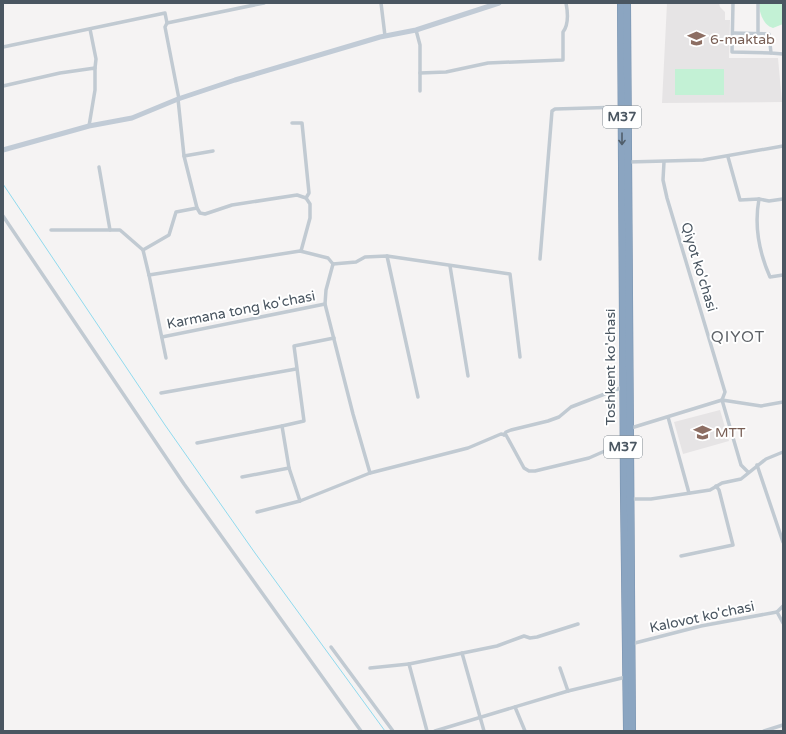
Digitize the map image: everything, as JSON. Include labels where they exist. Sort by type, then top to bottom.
[{"type":"highway","name":"Toshkent ko'chasi","points":[[621,3],[630,429],[632,731]]},
{"type":"highway","name":"Toshkent ko'chasi","points":[[627,3],[623,387],[627,731]]},
{"type":"street","points":[[167,23],[264,3]]},
{"type":"street","points":[[381,3],[385,36]]},
{"type":"street","points":[[3,150],[90,126],[132,118],[178,99],[235,80],[385,36],[416,30],[499,3]]},
{"type":"street","points":[[420,73],[446,72],[488,62],[563,60],[563,32],[566,27],[568,12],[566,3]]},
{"type":"street","points":[[733,3],[732,52],[783,54]]},
{"type":"street","points":[[758,3],[758,34]]},
{"type":"street","points":[[3,47],[165,13],[167,23],[165,27],[178,99],[184,156],[197,208],[200,212],[205,214],[232,206],[297,196],[306,198],[310,204],[310,218],[301,251]]},
{"type":"street","points":[[90,29],[96,59],[95,90],[90,126]]},
{"type":"street","points":[[416,30],[420,45],[420,90]]},
{"type":"street","points":[[733,33],[770,34],[772,53]]},
{"type":"street","points":[[3,86],[95,68]]},
{"type":"street","points":[[540,259],[552,111],[555,109],[622,106]]},
{"type":"street","points":[[292,123],[302,123],[309,193],[306,198]]},
{"type":"street","points":[[625,162],[664,162],[728,157],[783,146]]},
{"type":"street","points":[[184,156],[213,151]]},
{"type":"street","points":[[728,157],[740,200],[759,199],[769,201],[783,199]]},
{"type":"street","name":"Qiyot ko'chasi","points":[[664,162],[666,198],[725,392],[722,400],[741,465],[748,472]]},
{"type":"street","points":[[100,167],[110,230]]},
{"type":"street","points":[[759,199],[756,213],[757,230],[765,265],[770,277],[783,275]]},
{"type":"street","points":[[51,230],[120,230],[143,250],[169,235],[176,212],[197,208]]},
{"type":"street","points":[[3,216],[184,484],[361,731]]},
{"type":"street","name":"Karmana tong ko'chasi","points":[[143,250],[166,358]]},
{"type":"street","points":[[149,275],[301,251],[328,258],[333,264],[356,262],[365,257],[387,256],[510,274],[520,357]]},
{"type":"street","points":[[387,256],[418,397]]},
{"type":"street","name":"Karmana tong ko'chasi","points":[[333,264],[326,290],[325,304],[355,421],[370,472]]},
{"type":"street","points":[[450,266],[468,376]]},
{"type":"street","name":"Karmana tong ko'chasi","points":[[162,337],[325,304]]},
{"type":"street","points":[[197,443],[304,421],[294,346],[334,338]]},
{"type":"street","points":[[161,393],[296,369]]},
{"type":"street","points":[[257,512],[300,501],[370,472],[468,448],[491,437],[504,435],[506,432],[511,430],[535,426],[559,417],[571,407],[623,387]]},
{"type":"street","points":[[630,429],[722,400],[761,406],[783,402]]},
{"type":"street","points":[[668,417],[689,493]]},
{"type":"street","points":[[282,426],[289,468],[300,501]]},
{"type":"street","points":[[504,435],[506,435],[524,468],[535,471],[589,458],[623,443]]},
{"type":"street","points":[[630,499],[651,499],[710,490],[716,486],[741,479],[766,459],[783,452]]},
{"type":"street","points":[[757,465],[783,542]]},
{"type":"street","points":[[242,477],[289,468]]},
{"type":"street","points":[[681,556],[733,545],[719,490],[716,486]]},
{"type":"street","points":[[783,606],[777,612],[783,623]]},
{"type":"street","name":"Kalovot ko'chasi","points":[[631,644],[701,626],[777,612]]},
{"type":"street","points":[[370,668],[409,664],[496,646],[524,636],[530,638],[537,637],[578,624]]},
{"type":"street","points":[[331,647],[392,731]]},
{"type":"street","points":[[462,653],[484,731]]},
{"type":"street","points":[[409,664],[427,731]]},
{"type":"street","points":[[560,668],[568,691]]},
{"type":"street","points":[[435,731],[568,691],[626,677]]},
{"type":"street","points":[[515,707],[524,731]]},
{"type":"street","points":[[764,731],[783,725]]},
{"type":"shaded area","name":"6-maktab","points":[[667,3],[719,3],[720,7],[725,12],[725,20],[730,20],[729,58],[778,58],[782,102],[662,103]]},
{"type":"shaded area","name":"MTT","points":[[720,410],[729,441],[683,454],[674,422]]},
{"type":"green space","points":[[759,3],[783,3],[783,24],[773,28],[767,24],[761,14]]},
{"type":"green space","points":[[675,69],[724,69],[724,95],[675,95]]},
{"type":"waterway","points":[[3,184],[165,425],[255,553],[385,731]]},
{"type":"place","name":"6-maktab","points":[[697,39]]},
{"type":"place","name":"MTT","points":[[702,432]]},
{"type":"district","name":"QIYOT","points":[[738,337]]}]
